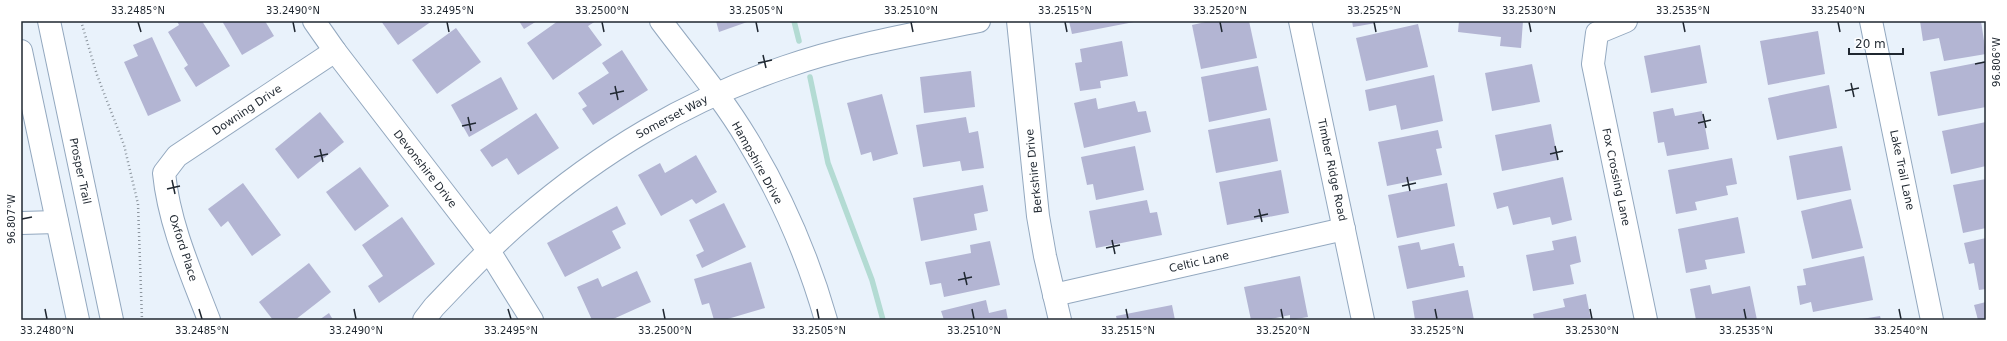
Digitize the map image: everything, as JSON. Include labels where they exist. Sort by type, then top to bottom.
[{"type":"street","name":"Prosper Trail","points":[[49,21],[112,320]]},
{"type":"street","name":"Devonshire Drive","points":[[314,21],[335,51],[489,251],[532,320]]},
{"type":"street","name":"Hampshire Drive","points":[[660,21],[716,94],[747,139],[786,215],[802,252],[826,320]]},
{"type":"street","name":"Somerset Way","points":[[424,320],[520,220],[559,189],[601,159],[676,112],[716,94],[787,66],[889,39],[979,21]]},
{"type":"street","name":"Berkshire Drive","points":[[1018,21],[1034,185],[1045,256],[1060,320]]},
{"type":"street","name":"Timber Ridge Road","points":[[1300,21],[1363,320]]},
{"type":"street","name":"Fox Crossing Lane","points":[[1626,21],[1597,33],[1593,64],[1646,320]]},
{"type":"street","name":"Lake Trail Lane","points":[[1871,21],[1932,320]]},
{"type":"street","points":[[21,51],[25,94],[78,320]]},
{"type":"street","name":"Downing Drive","points":[[164,173],[177,156],[335,51]]},
{"type":"street","points":[[25,94],[62,88]]},
{"type":"street","name":"Oxford Place","points":[[164,173],[168,202],[180,242],[209,320]]},
{"type":"street","points":[[21,223],[56,222]]},
{"type":"street","name":"Celtic Lane","points":[[1054,295],[1344,229]]},
{"type":"path","points":[[81,21],[97,75],[124,146],[138,204],[142,320]]},
{"type":"building","points":[[177,21],[202,21],[230,66],[196,87],[184,68],[188,65],[168,32],[179,25]]},
{"type":"building","points":[[222,21],[265,21],[274,36],[242,55]]},
{"type":"building","points":[[381,21],[432,21],[398,45]]},
{"type":"building","points":[[519,21],[537,21],[524,29]]},
{"type":"building","points":[[558,21],[596,21],[588,26],[602,45],[553,80],[527,43]]},
{"type":"building","points":[[716,21],[750,21],[719,32]]},
{"type":"building","points":[[1069,21],[1134,21],[1134,22],[1072,34]]},
{"type":"building","points":[[1210,21],[1249,21],[1257,58],[1201,69],[1192,25]]},
{"type":"building","points":[[1352,21],[1382,21],[1382,22],[1353,27]]},
{"type":"building","points":[[1459,21],[1523,21],[1521,48],[1500,46],[1501,37],[1458,32]]},
{"type":"building","points":[[1920,21],[1981,21],[1986,54],[1944,61],[1939,38],[1923,41]]},
{"type":"building","points":[[1418,24],[1428,67],[1366,81],[1356,38]]},
{"type":"building","points":[[456,28],[481,62],[437,94],[412,60]]},
{"type":"building","points":[[1818,31],[1825,74],[1768,85],[1760,41]]},
{"type":"building","points":[[152,37],[181,101],[148,116],[124,62],[138,56],[133,45]]},
{"type":"building","points":[[1122,41],[1128,76],[1100,81],[1101,88],[1080,91],[1075,63],[1082,62],[1080,49]]},
{"type":"building","points":[[1700,45],[1707,83],[1651,93],[1644,56]]},
{"type":"building","points":[[622,50],[648,90],[593,125],[582,109],[587,106],[578,93],[609,73],[602,63]]},
{"type":"building","points":[[1986,61],[1986,107],[1938,116],[1930,72]]},
{"type":"building","points":[[1532,64],[1540,102],[1492,111],[1485,73]]},
{"type":"building","points":[[1258,66],[1267,110],[1209,122],[1201,77]]},
{"type":"building","points":[[971,71],[975,107],[924,113],[920,77]]},
{"type":"building","points":[[1434,75],[1443,121],[1401,130],[1396,105],[1369,111],[1365,90]]},
{"type":"building","points":[[501,77],[518,109],[469,137],[451,105]]},
{"type":"building","points":[[1829,85],[1837,128],[1777,140],[1768,98]]},
{"type":"building","points":[[882,94],[898,154],[873,161],[871,152],[861,155],[847,103]]},
{"type":"building","points":[[1096,98],[1098,109],[1135,101],[1138,112],[1146,111],[1151,132],[1084,148],[1074,103]]},
{"type":"building","points":[[1673,108],[1675,116],[1702,111],[1709,149],[1667,156],[1664,142],[1658,143],[1653,112]]},
{"type":"building","points":[[320,112],[344,142],[298,179],[275,149]]},
{"type":"building","points":[[536,113],[559,148],[518,175],[507,158],[492,167],[480,150]]},
{"type":"building","points":[[966,117],[969,133],[978,131],[984,168],[962,171],[960,161],[923,167],[916,125]]},
{"type":"building","points":[[1270,118],[1278,161],[1216,173],[1208,130]]},
{"type":"building","points":[[1986,122],[1986,166],[1951,174],[1942,131]]},
{"type":"building","points":[[1551,124],[1558,160],[1502,171],[1495,135]]},
{"type":"building","points":[[1438,130],[1442,148],[1436,149],[1442,175],[1387,186],[1378,142]]},
{"type":"building","points":[[1135,146],[1144,190],[1096,200],[1093,184],[1087,185],[1081,157]]},
{"type":"building","points":[[1842,146],[1851,190],[1797,200],[1789,156]]},
{"type":"building","points":[[696,155],[717,192],[696,204],[692,199],[661,216],[638,175],[660,163],[665,173]]},
{"type":"building","points":[[1732,158],[1737,184],[1726,186],[1728,195],[1695,202],[1697,210],[1676,214],[1668,170]]},
{"type":"building","points":[[360,167],[389,206],[355,231],[326,192]]},
{"type":"building","points":[[1281,170],[1289,213],[1227,225],[1219,182]]},
{"type":"building","points":[[1563,177],[1572,220],[1552,225],[1550,217],[1513,225],[1508,206],[1497,209],[1493,193]]},
{"type":"building","points":[[1986,179],[1986,228],[1963,233],[1953,185]]},
{"type":"building","points":[[243,183],[281,235],[252,256],[228,221],[221,227],[208,209]]},
{"type":"building","points":[[1447,183],[1455,226],[1397,238],[1388,195]]},
{"type":"building","points":[[983,185],[988,211],[974,214],[977,230],[921,241],[913,198]]},
{"type":"building","points":[[1851,199],[1863,248],[1812,259],[1801,211]]},
{"type":"building","points":[[1147,200],[1150,213],[1157,212],[1162,235],[1096,248],[1089,211]]},
{"type":"building","points":[[724,203],[746,247],[702,268],[696,255],[704,251],[689,220]]},
{"type":"building","points":[[617,206],[626,224],[612,231],[621,248],[565,277],[547,243]]},
{"type":"building","points":[[402,217],[435,264],[379,303],[368,286],[383,276],[362,245]]},
{"type":"building","points":[[1738,217],[1745,253],[1705,260],[1707,269],[1686,273],[1678,229]]},
{"type":"building","points":[[1576,236],[1581,262],[1570,265],[1574,284],[1533,291],[1526,255],[1554,250],[1552,241]]},
{"type":"building","points":[[1986,238],[1986,289],[1979,290],[1974,263],[1969,264],[1964,243]]},
{"type":"building","points":[[990,241],[1000,285],[944,297],[941,283],[930,285],[925,262],[971,253],[970,245]]},
{"type":"building","points":[[1419,242],[1421,250],[1454,243],[1459,266],[1463,266],[1465,277],[1407,289],[1398,246]]},
{"type":"building","points":[[1864,256],[1873,300],[1813,312],[1811,302],[1800,305],[1797,286],[1806,285],[1803,269]]},
{"type":"building","points":[[751,262],[765,308],[724,320],[714,320],[709,303],[702,305],[694,279]]},
{"type":"building","points":[[309,263],[331,292],[295,320],[273,320],[259,302]]},
{"type":"building","points":[[637,271],[651,302],[611,320],[592,320],[577,287],[598,278],[602,287]]},
{"type":"building","points":[[1300,276],[1308,317],[1290,320],[1290,315],[1266,320],[1251,320],[1244,287]]},
{"type":"building","points":[[1710,285],[1712,294],[1750,286],[1757,320],[1696,320],[1690,289]]},
{"type":"building","points":[[1468,290],[1474,320],[1415,320],[1412,301]]},
{"type":"building","points":[[1586,294],[1591,320],[1534,320],[1533,314],[1565,307],[1563,299]]},
{"type":"building","points":[[986,300],[989,313],[1006,309],[1008,320],[944,320],[941,311]]},
{"type":"building","points":[[1986,302],[1986,320],[1978,320],[1974,305]]},
{"type":"building","points":[[1172,305],[1175,320],[1117,320],[1116,316]]},
{"type":"building","points":[[329,313],[333,320],[319,320]]},
{"type":"building","points":[[1880,316],[1881,320],[1862,320],[1862,319]]},
{"type":"waterway","points":[[794,21],[799,41]]},
{"type":"waterway","points":[[810,77],[828,163],[872,280],[883,320]]}]
